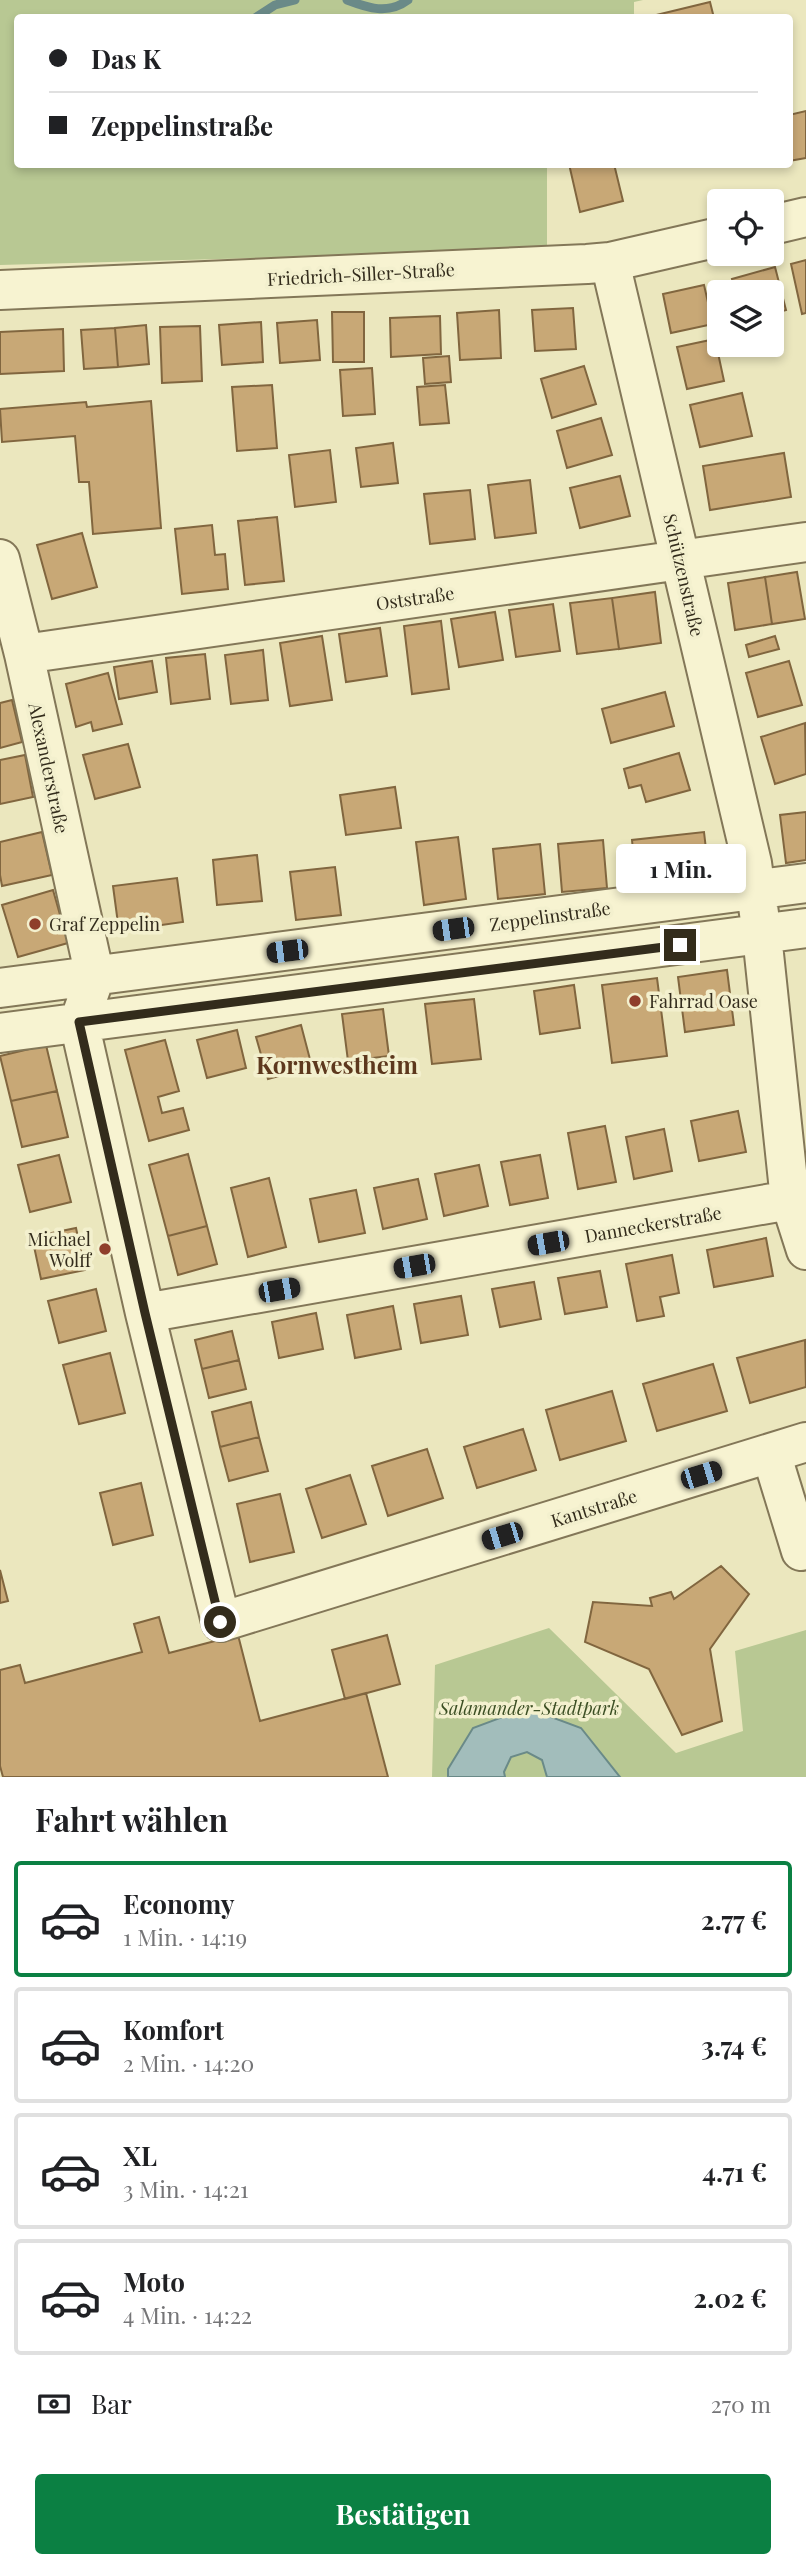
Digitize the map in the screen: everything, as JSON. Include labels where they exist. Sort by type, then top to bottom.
[{"type":"street","points":[[784,222],[806,217]]},
{"type":"street","name":"Friedrich-Siller-Straße","points":[[0,290],[610,262],[707,240]]},
{"type":"street","name":"Schützenstraße","points":[[610,262],[752,863],[755,889]]},
{"type":"street","name":"Oststraße","points":[[24,654],[806,542]]},
{"type":"street","name":"Alexanderstraße","points":[[0,559],[24,654],[95,976]]},
{"type":"street","name":"Zeppelinstraße","points":[[0,988],[806,883]]},
{"type":"street","points":[[755,889],[790,1200],[806,1250]]},
{"type":"street","points":[[0,1033],[806,928]]},
{"type":"street","points":[[95,976],[79,1022],[145,1313]]},
{"type":"street","name":"Danneckerstraße","points":[[145,1313],[790,1200]]},
{"type":"street","name":"Kantstraße","points":[[145,1313],[220,1622],[789,1448]]},
{"type":"street","points":[[789,1448],[801,1551]]},
{"type":"green space","points":[[0,0],[643,0],[634,2],[634,14],[14,14],[14,168],[547,168],[547,250],[0,265]]},
{"type":"green space","name":"Salamander-Stadtpark","points":[[549,1628],[676,1753],[743,1731],[735,1651],[806,1630],[806,1777],[432,1777],[435,1665]]},
{"type":"water","points":[[527,1708],[581,1728],[620,1777],[547,1777],[542,1760],[527,1752],[511,1757],[504,1772],[505,1777],[448,1777],[448,1769],[473,1728]]},
{"type":"building","points":[[710,2],[713,14],[660,14]]},
{"type":"building","points":[[806,111],[806,158],[793,160],[793,114]]},
{"type":"building","points":[[570,168],[615,168],[623,201],[580,212]]},
{"type":"building","points":[[806,260],[806,313],[802,314],[791,264]]},
{"type":"building","points":[[775,267],[778,280],[732,280]]},
{"type":"building","points":[[704,285],[707,325],[671,333],[663,294]]},
{"type":"building","points":[[573,308],[576,349],[535,351],[532,310]]},
{"type":"building","points":[[499,310],[501,358],[460,360],[457,313]]},
{"type":"building","points":[[332,312],[364,312],[364,362],[333,362]]},
{"type":"building","points":[[440,316],[441,354],[391,357],[390,318]]},
{"type":"building","points":[[317,320],[320,360],[280,363],[277,323]]},
{"type":"building","points":[[261,322],[263,362],[222,365],[219,325]]},
{"type":"building","points":[[146,325],[149,364],[118,367],[115,328]]},
{"type":"building","points":[[200,326],[202,381],[162,383],[160,327]]},
{"type":"building","points":[[115,328],[118,367],[84,369],[81,330]]},
{"type":"building","points":[[63,329],[64,371],[0,374],[0,332]]},
{"type":"building","points":[[707,341],[707,357],[719,357],[724,381],[687,389],[677,347]]},
{"type":"building","points":[[449,356],[451,382],[425,384],[423,358]]},
{"type":"building","points":[[584,366],[596,404],[552,418],[541,379]]},
{"type":"building","points":[[372,368],[375,414],[343,416],[340,370]]},
{"type":"building","points":[[272,385],[277,448],[237,451],[232,387]]},
{"type":"building","points":[[445,385],[449,423],[420,425],[417,387]]},
{"type":"building","points":[[742,393],[752,436],[700,447],[690,405]]},
{"type":"building","points":[[151,401],[161,528],[93,534],[89,482],[79,482],[75,436],[2,442],[0,409],[86,402],[87,407]]},
{"type":"building","points":[[601,418],[612,455],[567,468],[557,431]]},
{"type":"building","points":[[393,443],[398,483],[361,487],[356,448]]},
{"type":"building","points":[[330,450],[336,502],[295,507],[289,455]]},
{"type":"building","points":[[784,453],[791,497],[710,510],[703,466]]},
{"type":"building","points":[[620,476],[630,516],[580,528],[570,488]]},
{"type":"building","points":[[530,480],[536,533],[495,538],[488,485]]},
{"type":"building","points":[[470,490],[475,539],[430,544],[424,494]]},
{"type":"building","points":[[277,517],[284,581],[245,585],[238,521]]},
{"type":"building","points":[[212,525],[215,555],[225,554],[228,589],[182,594],[175,529]]},
{"type":"building","points":[[82,533],[97,587],[52,599],[37,545]]},
{"type":"building","points":[[797,572],[805,619],[772,624],[765,577]]},
{"type":"building","points":[[765,577],[772,624],[735,630],[728,583]]},
{"type":"building","points":[[655,592],[661,643],[619,649],[612,598]]},
{"type":"building","points":[[612,598],[619,649],[577,654],[570,603]]},
{"type":"building","points":[[553,604],[560,651],[516,657],[509,610]]},
{"type":"building","points":[[495,612],[503,660],[459,667],[451,619]]},
{"type":"building","points":[[441,621],[449,689],[412,694],[404,626]]},
{"type":"building","points":[[380,628],[387,676],[346,682],[339,634]]},
{"type":"building","points":[[322,636],[332,700],[290,706],[280,643]]},
{"type":"building","points":[[775,636],[779,649],[749,657],[746,645]]},
{"type":"building","points":[[263,650],[268,700],[231,704],[225,655]]},
{"type":"building","points":[[205,654],[210,699],[171,704],[166,658]]},
{"type":"building","points":[[152,661],[157,692],[119,699],[114,667]]},
{"type":"building","points":[[789,661],[802,705],[758,717],[746,673]]},
{"type":"building","points":[[108,673],[122,724],[93,731],[91,722],[76,727],[66,684]]},
{"type":"building","points":[[665,692],[674,726],[611,743],[602,709]]},
{"type":"building","points":[[12,700],[22,742],[0,748],[0,703]]},
{"type":"building","points":[[805,723],[806,774],[775,784],[761,737]]},
{"type":"building","points":[[128,744],[140,787],[95,799],[83,755]]},
{"type":"building","points":[[679,753],[690,790],[646,802],[641,785],[629,788],[624,769]]},
{"type":"building","points":[[25,755],[33,797],[0,804],[0,760]]},
{"type":"building","points":[[395,787],[401,828],[346,835],[340,795]]},
{"type":"building","points":[[806,812],[806,860],[786,863],[780,815]]},
{"type":"building","points":[[42,832],[52,875],[2,886],[0,842]]},
{"type":"building","points":[[704,832],[709,875],[636,882],[632,840]]},
{"type":"building","points":[[458,837],[466,899],[424,905],[416,842]]},
{"type":"building","points":[[603,840],[607,888],[562,892],[558,844]]},
{"type":"building","points":[[540,844],[545,894],[498,899],[493,849]]},
{"type":"building","points":[[257,855],[262,901],[217,905],[213,860]]},
{"type":"building","points":[[335,867],[341,915],[296,920],[290,872]]},
{"type":"building","points":[[177,878],[183,922],[119,931],[113,886]]},
{"type":"building","name":"Graf Zeppelin","points":[[53,890],[68,943],[18,957],[2,905]]},
{"type":"building","points":[[727,970],[734,1025],[685,1032],[678,977]]},
{"type":"building","points":[[657,978],[667,1056],[612,1063],[602,985]]},
{"type":"building","points":[[574,985],[580,1028],[540,1034],[534,991]]},
{"type":"building","points":[[474,999],[481,1059],[432,1064],[425,1004]]},
{"type":"building","points":[[383,1009],[389,1056],[348,1061],[342,1014]]},
{"type":"building","points":[[301,1025],[312,1067],[268,1079],[256,1037]]},
{"type":"building","points":[[237,1030],[246,1068],[207,1078],[197,1040]]},
{"type":"building","points":[[165,1040],[179,1091],[158,1097],[162,1113],[183,1108],[189,1130],[149,1141],[125,1050]]},
{"type":"building","points":[[46,1045],[57,1091],[11,1101],[0,1056]]},
{"type":"building","points":[[57,1091],[68,1137],[22,1147],[11,1101]]},
{"type":"building","points":[[738,1111],[746,1152],[699,1161],[691,1121]]},
{"type":"building","points":[[605,1126],[616,1182],[578,1189],[568,1133]]},
{"type":"building","points":[[664,1129],[672,1171],[634,1179],[626,1137]]},
{"type":"building","points":[[188,1154],[207,1226],[168,1236],[149,1165]]},
{"type":"building","points":[[59,1155],[71,1202],[30,1212],[18,1165]]},
{"type":"building","points":[[540,1155],[548,1198],[510,1205],[501,1162]]},
{"type":"building","points":[[479,1165],[488,1206],[444,1216],[435,1174]]},
{"type":"building","points":[[269,1178],[286,1247],[248,1257],[231,1188]]},
{"type":"building","points":[[418,1179],[427,1219],[383,1229],[374,1188]]},
{"type":"building","points":[[356,1190],[365,1233],[319,1242],[310,1199]]},
{"type":"building","points":[[207,1226],[217,1264],[178,1275],[168,1236]]},
{"type":"building","points":[[76,1228],[85,1270],[41,1279],[32,1237]]},
{"type":"building","points":[[766,1238],[773,1276],[714,1287],[707,1250]]},
{"type":"building","points":[[672,1255],[679,1293],[660,1297],[664,1316],[637,1321],[626,1264]]},
{"type":"building","points":[[600,1271],[607,1307],[565,1314],[558,1278]]},
{"type":"building","points":[[534,1282],[541,1319],[500,1327],[492,1289]]},
{"type":"building","points":[[96,1289],[106,1331],[59,1343],[48,1301]]},
{"type":"building","points":[[461,1296],[468,1335],[421,1343],[414,1304]]},
{"type":"building","points":[[393,1306],[401,1349],[355,1358],[347,1315]]},
{"type":"building","points":[[316,1313],[323,1349],[279,1358],[272,1322]]},
{"type":"building","points":[[232,1331],[239,1360],[202,1369],[195,1340]]},
{"type":"building","points":[[805,1340],[806,1387],[750,1403],[737,1358]]},
{"type":"building","points":[[110,1353],[125,1413],[79,1424],[63,1365]]},
{"type":"building","points":[[239,1360],[246,1389],[209,1398],[202,1369]]},
{"type":"building","points":[[713,1364],[727,1411],[657,1431],[643,1384]]},
{"type":"building","points":[[612,1391],[626,1441],[560,1460],[546,1410]]},
{"type":"building","points":[[251,1402],[259,1437],[220,1447],[212,1412]]},
{"type":"building","points":[[523,1429],[536,1470],[477,1488],[464,1447]]},
{"type":"building","points":[[259,1437],[268,1471],[229,1481],[220,1447]]},
{"type":"building","points":[[427,1449],[443,1498],[388,1516],[372,1466]]},
{"type":"building","points":[[350,1475],[366,1524],[322,1538],[306,1489]]},
{"type":"building","points":[[141,1483],[153,1535],[113,1545],[100,1493]]},
{"type":"building","points":[[280,1494],[294,1552],[250,1562],[237,1504]]},
{"type":"building","points":[[721,1566],[749,1594],[710,1649],[722,1721],[682,1735],[649,1669],[585,1642],[593,1602],[652,1606],[650,1598],[671,1592],[674,1599]]},
{"type":"building","points":[[0,1570],[8,1601],[0,1603]]},
{"type":"building","points":[[159,1617],[169,1653],[238,1635],[260,1721],[366,1693],[388,1777],[3,1777],[0,1766],[0,1670],[20,1665],[25,1683],[142,1652],[134,1624]]},
{"type":"building","points":[[387,1635],[400,1684],[345,1699],[332,1650]]},
{"type":"waterway","points":[[261,14],[275,5],[295,0]]},
{"type":"waterway","points":[[347,0],[378,9],[400,5],[408,0]]},
{"type":"place","name":"Graf Zeppelin","points":[[35,924]]},
{"type":"place","name":"Fahrrad Oase","points":[[635,1001]]},
{"type":"place","name":"Michael Wolff","points":[[105,1249]]},
{"type":"district","name":"Kornwestheim","points":[[337,1064]]},
{"type":"route","points":[[220,1622],[145,1313],[79,1022],[680,945]]}]
